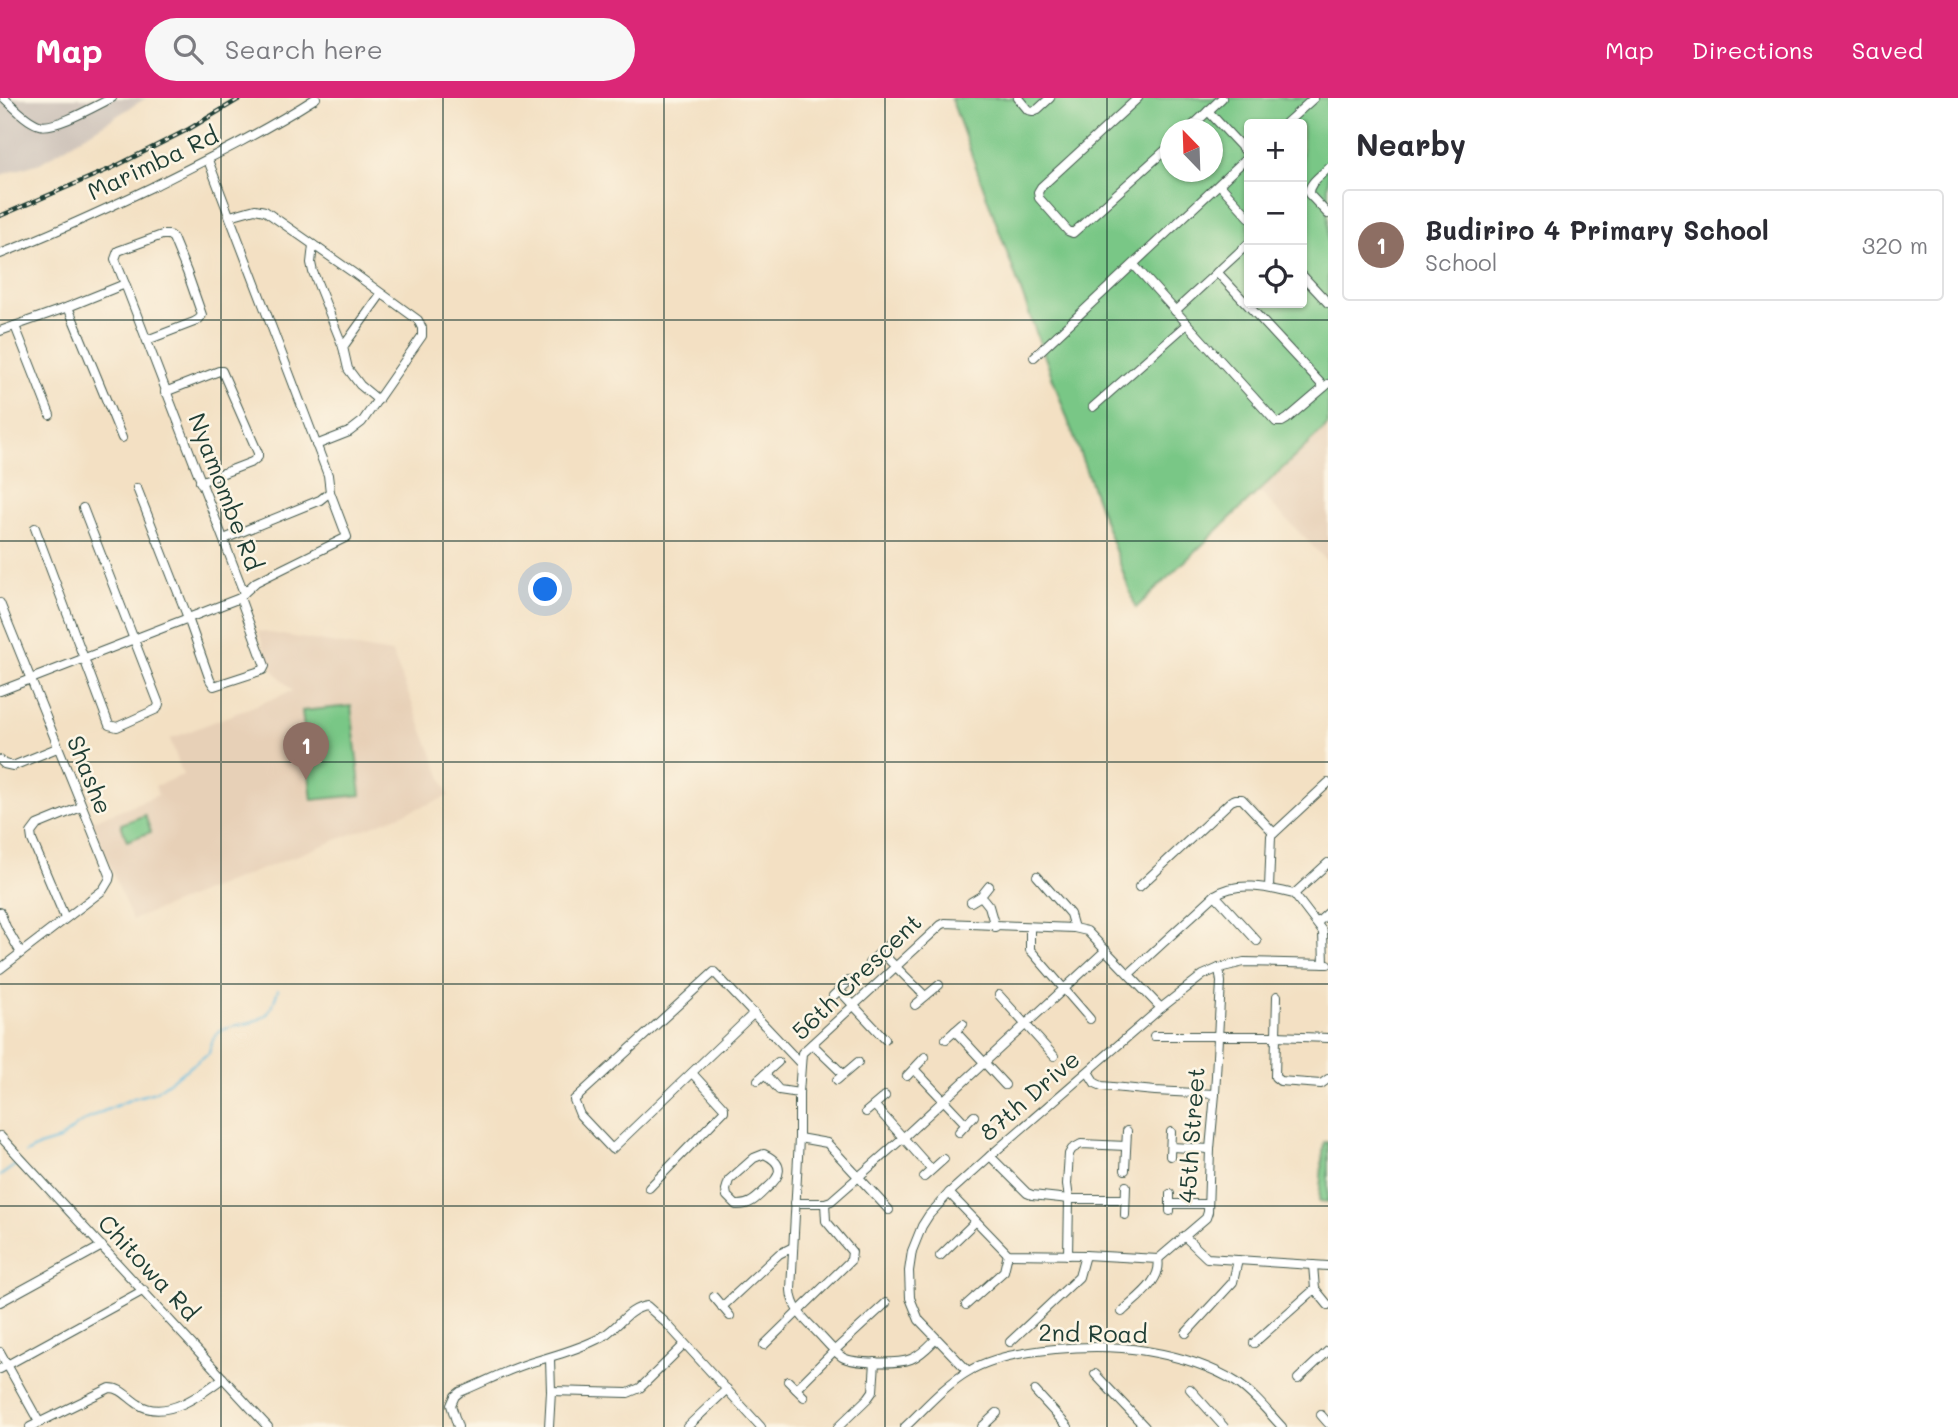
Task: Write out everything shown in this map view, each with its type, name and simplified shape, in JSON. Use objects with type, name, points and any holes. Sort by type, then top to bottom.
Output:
[{"type":"street","points":[[2,98],[28,119],[44,126],[57,123],[112,98]]},
{"type":"street","name":"Marimba Rd","points":[[0,254],[208,160],[242,143],[316,98]]},
{"type":"street","points":[[1018,98],[1032,111],[1050,98]]},
{"type":"street","points":[[1200,119],[1222,98]]},
{"type":"street","points":[[1291,119],[1314,98]]},
{"type":"street","points":[[1134,99],[1041,187],[1038,192],[1040,198],[1073,233],[1160,156]]},
{"type":"street","points":[[1208,111],[1244,150]]},
{"type":"street","points":[[137,488],[212,684],[217,687],[263,670],[265,664],[242,595],[256,582],[347,537],[330,492],[328,475],[208,160]]},
{"type":"street","points":[[1034,357],[1244,160]]},
{"type":"street","points":[[1328,168],[1310,186],[1309,194],[1328,214]]},
{"type":"street","points":[[1220,185],[1244,211]]},
{"type":"street","points":[[230,216],[260,209],[265,211],[418,320],[422,333],[362,422],[357,427],[316,445]]},
{"type":"street","name":"Nyamombe Rd","points":[[0,691],[242,595],[224,539],[115,259],[118,251],[169,235],[173,238],[202,315],[194,322],[147,340]]},
{"type":"street","points":[[313,245],[313,272],[348,369],[353,378],[378,400]]},
{"type":"street","points":[[1175,312],[1247,245]]},
{"type":"street","points":[[1134,265],[1276,422],[1287,419],[1326,385],[1217,272]]},
{"type":"street","points":[[1307,280],[1328,303]]},
{"type":"street","points":[[0,331],[125,284]]},
{"type":"street","points":[[342,347],[381,294]]},
{"type":"street","points":[[68,307],[122,438]]},
{"type":"street","points":[[1093,407],[1187,324]]},
{"type":"street","points":[[15,326],[50,415]]},
{"type":"street","points":[[165,392],[222,371],[258,453],[253,462],[200,482]]},
{"type":"street","points":[[224,539],[320,500],[330,492]]},
{"type":"street","points":[[35,528],[109,725],[117,727],[157,709],[159,704],[83,508]]},
{"type":"street","name":"Shashe","points":[[0,603],[110,875],[103,890],[65,918]]},
{"type":"street","points":[[0,761],[13,766],[57,748]]},
{"type":"street","points":[[1269,888],[1270,839],[1274,832],[1328,783]]},
{"type":"street","points":[[1139,887],[1231,801],[1242,799],[1274,832]]},
{"type":"street","points":[[0,969],[65,918],[31,833],[37,825],[81,807]]},
{"type":"street","points":[[1294,894],[1328,863]]},
{"type":"street","points":[[1037,876],[1070,914],[1074,928],[1089,932],[1161,1008]]},
{"type":"street","points":[[971,902],[989,887]]},
{"type":"street","points":[[1129,974],[1215,895],[1230,888],[1269,888],[1294,894],[1323,932],[1326,964]]},
{"type":"street","points":[[1215,895],[1257,941]]},
{"type":"street","points":[[981,896],[989,906],[995,927]]},
{"type":"street","points":[[0,912],[21,953]]},
{"type":"street","points":[[1317,923],[1328,913]]},
{"type":"street","name":"56th Crescent","points":[[798,1312],[791,1290],[802,1052],[941,925],[1074,928]]},
{"type":"street","points":[[1030,927],[1030,950],[1090,1019]]},
{"type":"street","points":[[869,963],[889,944]]},
{"type":"street","points":[[794,1203],[831,1202],[1106,950]]},
{"type":"street","points":[[881,952],[925,996]]},
{"type":"street","name":"87th Drive","points":[[968,1371],[919,1320],[909,1289],[912,1251],[929,1215],[990,1156],[1189,985],[1219,968],[1244,962],[1326,964]]},
{"type":"street","name":"45th Street","points":[[1158,1259],[1206,1218],[1208,1212],[1221,982],[1219,968]]},
{"type":"street","points":[[754,1013],[612,1149],[580,1115],[574,1100],[714,972],[754,1013],[800,1063]]},
{"type":"street","points":[[849,981],[836,993],[886,1039]]},
{"type":"street","points":[[915,1004],[939,985]]},
{"type":"street","points":[[999,995],[1054,1056]]},
{"type":"street","points":[[1278,996],[1277,1079],[1321,1084],[1328,1079]]},
{"type":"street","points":[[946,1039],[962,1024]]},
{"type":"street","points":[[955,1031],[1005,1085]]},
{"type":"street","points":[[1154,1036],[1276,1035],[1328,1038]]},
{"type":"street","points":[[812,1044],[840,1077],[858,1062]]},
{"type":"street","points":[[906,1076],[925,1057]]},
{"type":"street","points":[[778,1062],[762,1077],[779,1090],[799,1093]]},
{"type":"street","points":[[914,1069],[966,1124]]},
{"type":"street","points":[[1088,1072],[1095,1083],[1102,1086],[1215,1094]]},
{"type":"street","points":[[649,1188],[724,1111],[692,1073]]},
{"type":"street","points":[[866,1112],[885,1096]]},
{"type":"street","points":[[875,1106],[931,1169]]},
{"type":"street","points":[[959,1132],[974,1116]]},
{"type":"street","points":[[1125,1170],[1127,1131]]},
{"type":"street","points":[[1171,1132],[1170,1152],[1210,1149]]},
{"type":"street","name":"Chitowa Rd","points":[[0,1136],[268,1427]]},
{"type":"street","points":[[799,1138],[827,1143],[889,1210]]},
{"type":"street","points":[[1068,1255],[1069,1154],[1072,1149],[1086,1143],[1126,1146]]},
{"type":"street","points":[[758,1156],[768,1156],[778,1166],[779,1174],[777,1180],[750,1204],[736,1205],[727,1196],[729,1181],[758,1156]]},
{"type":"street","points":[[990,1156],[1027,1193],[1039,1197],[1125,1199]]},
{"type":"street","points":[[924,1177],[944,1159]]},
{"type":"street","points":[[779,1174],[796,1176]]},
{"type":"street","points":[[1125,1215],[1126,1186]]},
{"type":"street","points":[[949,1194],[1008,1254],[1158,1259],[1158,1271],[1154,1280],[1122,1312]]},
{"type":"street","points":[[1170,1194],[1170,1208],[1208,1204]]},
{"type":"street","points":[[764,1345],[851,1260],[852,1251],[825,1221],[825,1203]]},
{"type":"street","points":[[940,1256],[975,1222]]},
{"type":"street","points":[[1184,1237],[1207,1258],[1328,1266]]},
{"type":"street","points":[[0,1302],[102,1246]]},
{"type":"street","points":[[722,1307],[779,1254],[793,1247]]},
{"type":"street","points":[[967,1305],[1004,1271],[1008,1254]]},
{"type":"street","points":[[1010,1342],[1079,1277],[1085,1255]]},
{"type":"street","points":[[1186,1333],[1233,1282],[1238,1260]]},
{"type":"street","points":[[1313,1265],[1315,1289],[1328,1305]]},
{"type":"street","points":[[1254,1343],[1315,1289]]},
{"type":"street","points":[[4,1367],[144,1290]]},
{"type":"street","points":[[714,1297],[730,1316]]},
{"type":"street","points":[[796,1389],[886,1303]]},
{"type":"street","points":[[458,1427],[451,1405],[455,1396],[538,1360],[550,1359],[603,1337],[630,1313],[643,1306],[655,1312],[761,1427]]},
{"type":"street","points":[[798,1312],[847,1359],[903,1362],[911,1359],[936,1339]]},
{"type":"street","points":[[551,1391],[628,1393],[640,1388],[684,1345]]},
{"type":"street","name":"2nd Road","points":[[905,1427],[968,1371],[990,1361],[1038,1351],[1108,1348],[1145,1350],[1216,1372],[1237,1383],[1282,1427]]},
{"type":"street","points":[[1298,1379],[1328,1351]]},
{"type":"street","points":[[0,1352],[4,1367],[39,1422]]},
{"type":"street","points":[[549,1427],[550,1359]]},
{"type":"street","points":[[838,1427],[873,1391],[875,1362]]},
{"type":"street","points":[[1095,1374],[1145,1427]]},
{"type":"street","points":[[30,1427],[110,1388],[122,1392],[146,1408],[169,1409],[201,1395],[223,1378]]},
{"type":"street","points":[[789,1381],[804,1398]]},
{"type":"street","points":[[687,1427],[727,1389]]},
{"type":"street","points":[[1190,1389],[1224,1427]]},
{"type":"street","points":[[1035,1391],[1068,1427]]},
{"type":"street","points":[[987,1425],[997,1413]]},
{"type":"street","points":[[1321,1415],[1328,1423]]},
{"type":"shaded area","points":[[0,98],[146,98],[40,163],[0,175]]},
{"type":"shaded area","points":[[1328,425],[1328,562],[1259,491]]},
{"type":"shaded area","points":[[258,631],[392,653],[449,796],[132,920],[92,821],[158,795],[155,786],[183,775],[170,739],[292,691],[270,666]]},
{"type":"green space","points":[[951,98],[1328,98],[1328,425],[1136,608]]},
{"type":"green space","points":[[351,706],[361,795],[312,800],[302,711]]},
{"type":"green space","points":[[145,815],[151,832],[127,841],[121,824]]},
{"type":"green space","points":[[1324,1142],[1328,1142],[1328,1202],[1319,1201]]},
{"type":"waterway","points":[[26,1153],[59,1140],[97,1114],[155,1092],[209,1053],[212,1041],[223,1029],[266,1015],[278,990]]},
{"type":"waterway","points":[[0,1176],[17,1164]]},
{"type":"railway","points":[[0,216],[112,168],[189,129],[241,98]]},
{"type":"place","name":"Budiriro 4 Primary School","points":[[306,780]]}]
